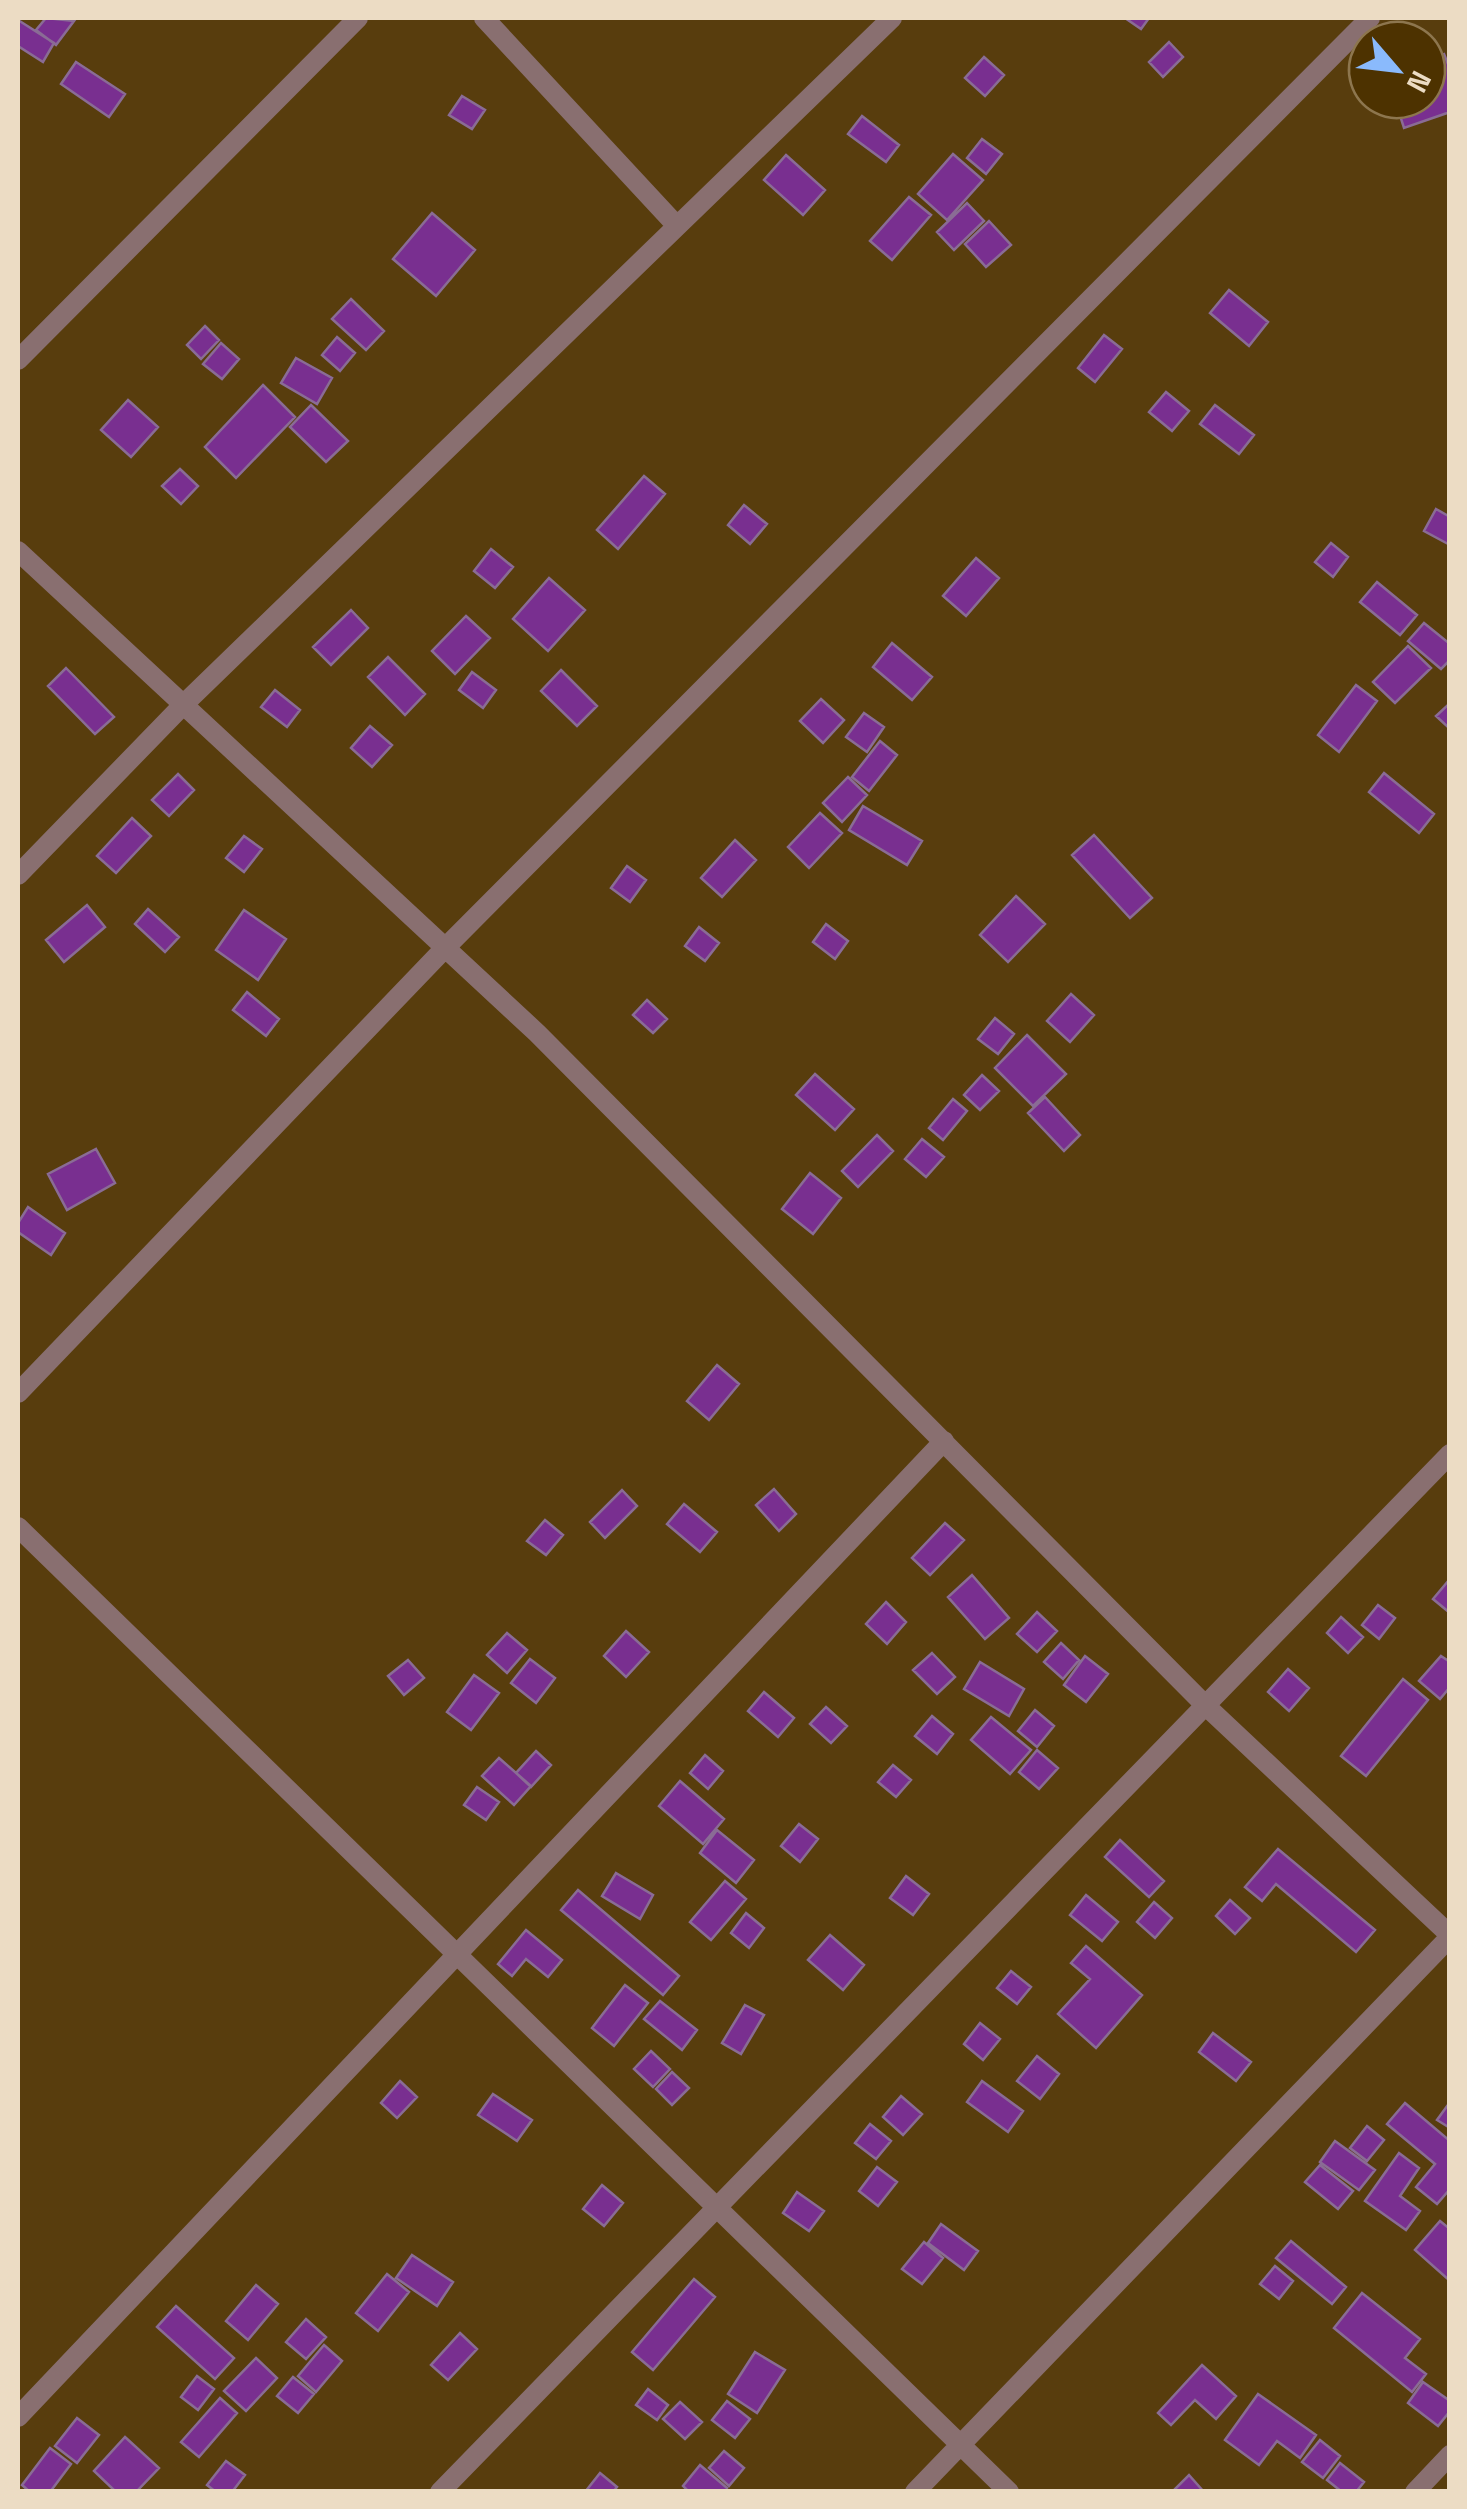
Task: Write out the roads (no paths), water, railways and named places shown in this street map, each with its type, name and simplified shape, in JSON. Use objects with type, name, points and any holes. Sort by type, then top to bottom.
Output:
[{"type":"street","points":[[18,360],[358,18]]},
{"type":"street","points":[[484,18],[678,226]]},
{"type":"street","points":[[18,875],[183,705],[892,18]]},
{"type":"street","points":[[18,1393],[445,948],[1370,18]]},
{"type":"street","points":[[18,551],[537,1033],[1205,1705],[1450,1936],[916,2492]]},
{"type":"street","points":[[18,2417],[944,1441]]},
{"type":"street","points":[[440,2492],[1450,1454]]},
{"type":"street","points":[[18,1526],[1009,2492]]},
{"type":"street","points":[[1414,2492],[1450,2455]]}]
